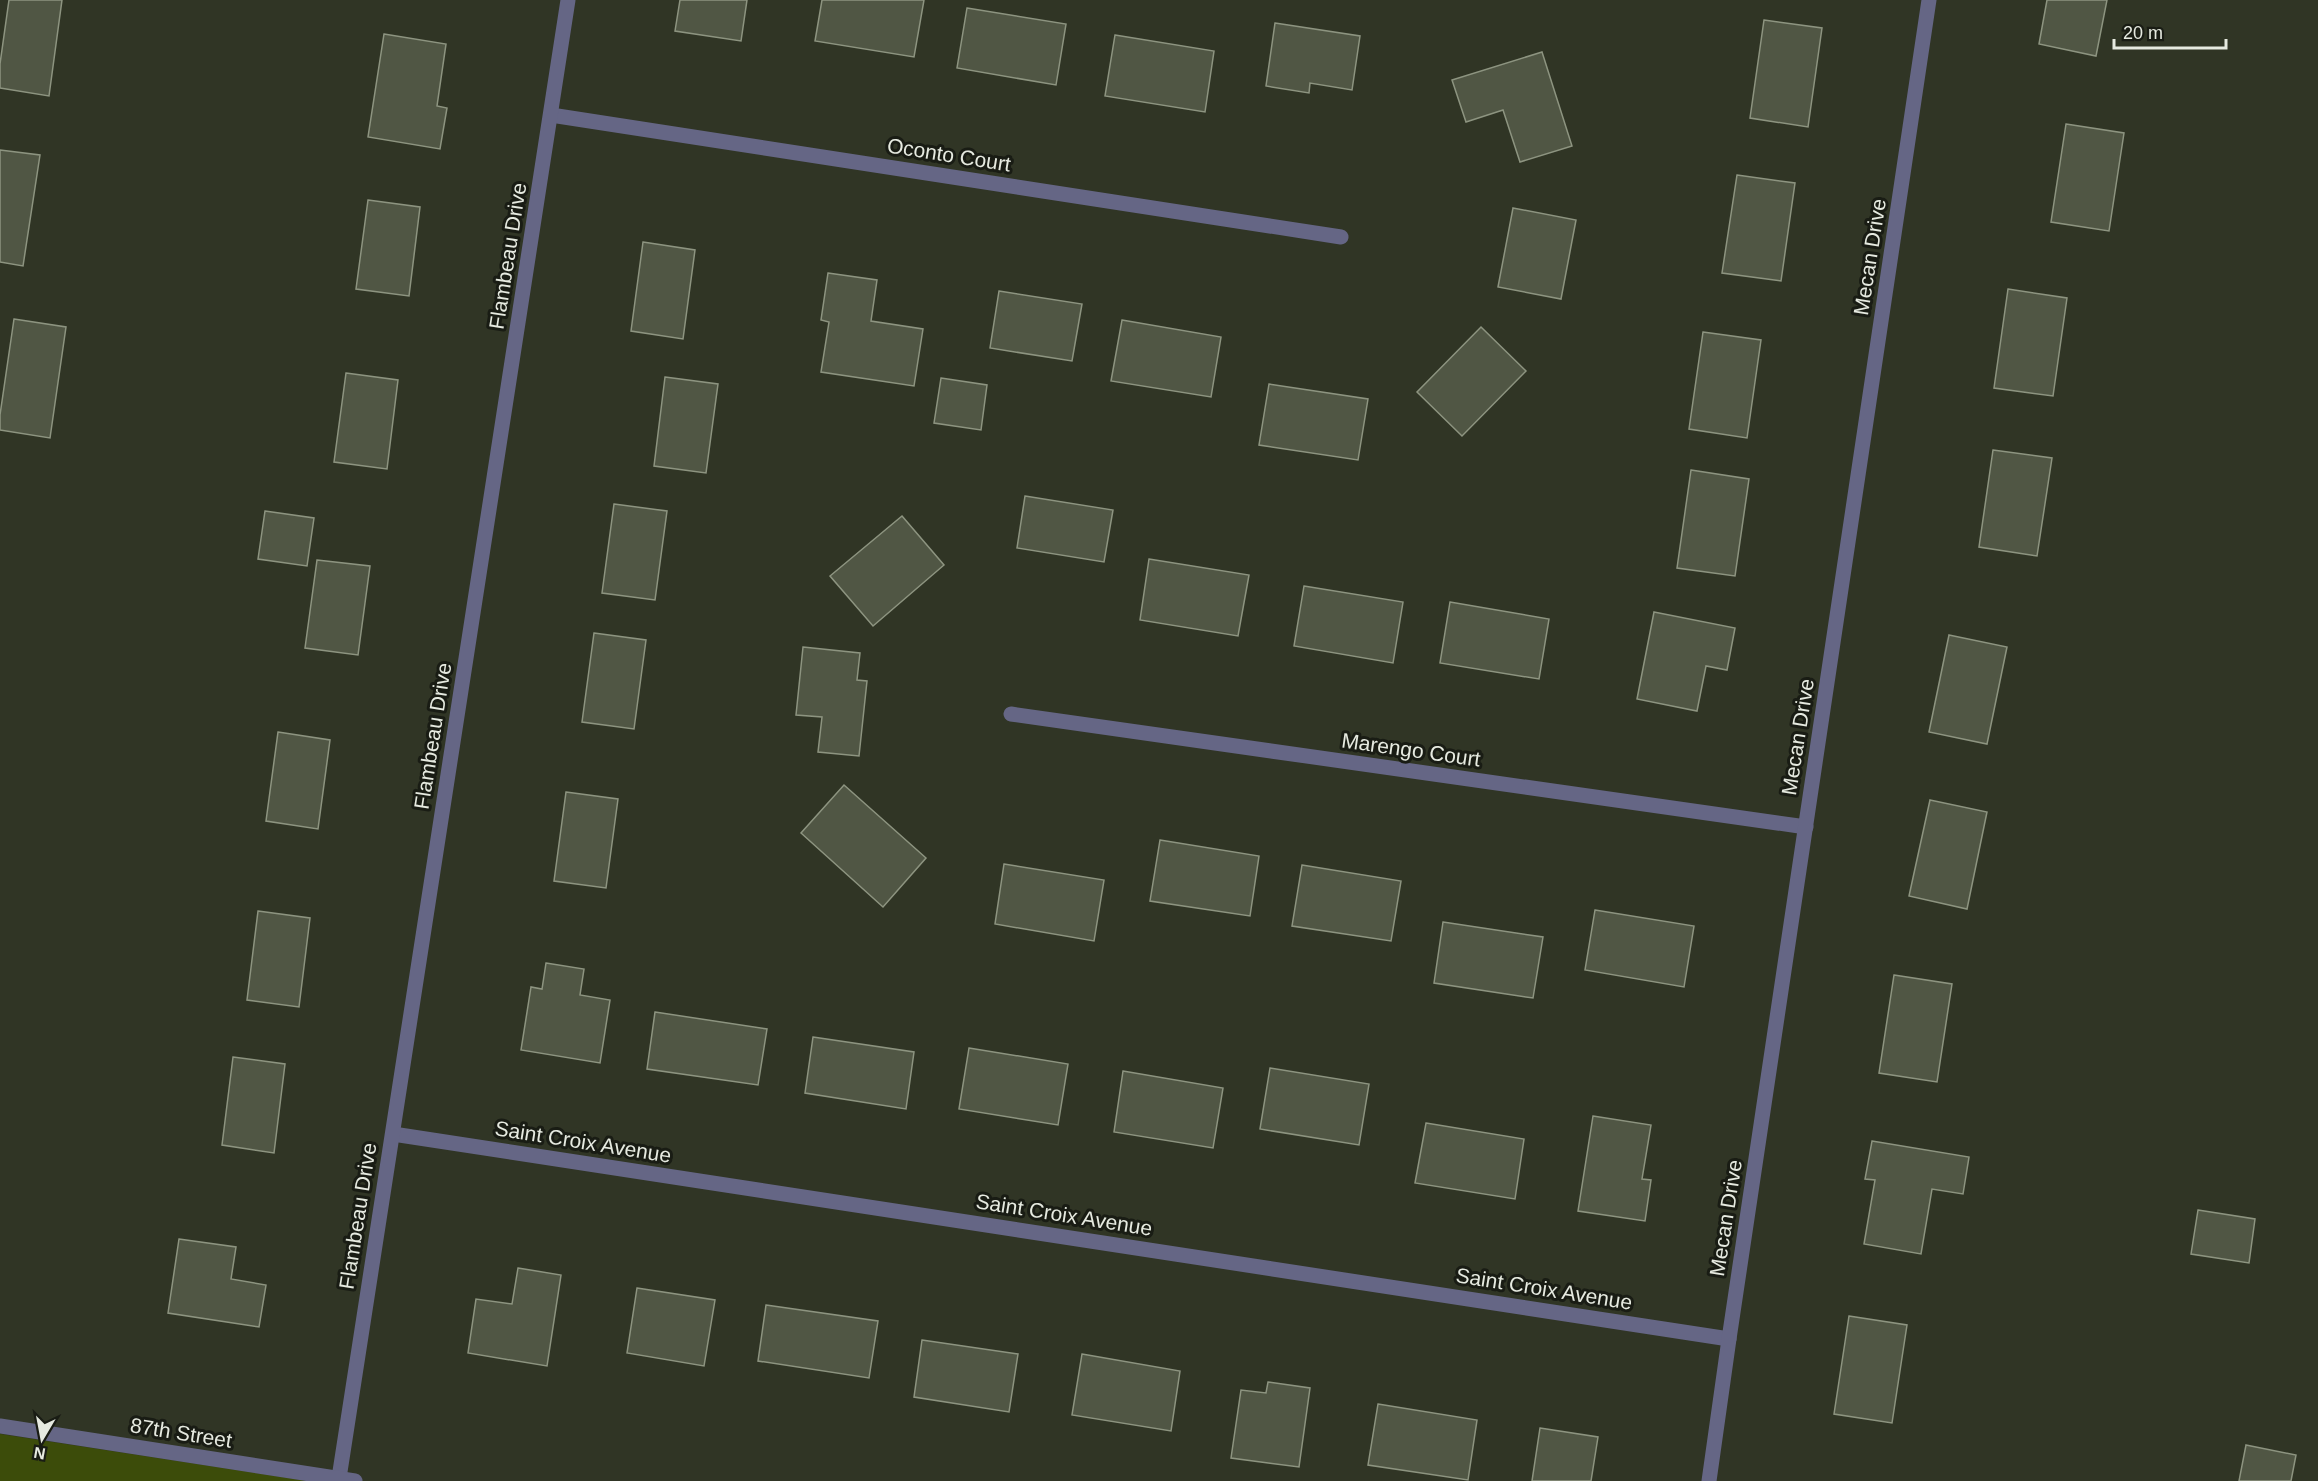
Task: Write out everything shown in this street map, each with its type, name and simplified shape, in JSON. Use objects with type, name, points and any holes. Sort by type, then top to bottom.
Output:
[{"type":"street","name":"Flambeau Drive","points":[[339,1478],[568,0]]},
{"type":"street","name":"Mecan Drive","points":[[1709,1481],[1929,0]]},
{"type":"street","name":"Oconto Court","points":[[551,115],[1341,237]]},
{"type":"street","name":"Marengo Court","points":[[1011,714],[1806,827]]},
{"type":"street","name":"Saint Croix Avenue","points":[[393,1134],[1729,1339]]},
{"type":"street","name":"87th Street","points":[[0,1426],[355,1481]]},
{"type":"green space","points":[[0,1434],[308,1481],[0,1481]]},
{"type":"building","points":[[9,0],[62,0],[49,96],[0,88],[0,64]]},
{"type":"building","points":[[680,0],[747,0],[741,41],[675,31]]},
{"type":"building","points":[[822,0],[924,0],[914,57],[815,41]]},
{"type":"building","points":[[2047,0],[2107,0],[2096,56],[2039,44]]},
{"type":"building","points":[[967,8],[1066,24],[1056,85],[957,68]]},
{"type":"building","points":[[1764,20],[1822,28],[1808,127],[1750,118]]},
{"type":"building","points":[[1275,23],[1360,36],[1352,90],[1310,83],[1309,93],[1266,86]]},
{"type":"building","points":[[384,34],[446,44],[437,106],[447,108],[440,149],[368,137]]},
{"type":"building","points":[[1115,35],[1214,51],[1205,112],[1105,96]]},
{"type":"building","points":[[1542,52],[1572,146],[1520,162],[1503,110],[1466,122],[1452,80]]},
{"type":"building","points":[[2066,124],[2124,133],[2109,231],[2051,222]]},
{"type":"building","points":[[0,150],[40,155],[23,266],[0,262]]},
{"type":"building","points":[[1737,175],[1795,183],[1781,281],[1722,273]]},
{"type":"building","points":[[368,200],[420,207],[409,296],[356,289]]},
{"type":"building","points":[[1513,208],[1576,220],[1561,299],[1498,287]]},
{"type":"building","points":[[643,242],[695,250],[683,339],[631,331]]},
{"type":"building","points":[[828,273],[877,280],[871,321],[923,329],[914,386],[821,372],[829,322],[821,320]]},
{"type":"building","points":[[2008,289],[2067,298],[2053,396],[1994,388]]},
{"type":"building","points":[[999,291],[1082,304],[1072,361],[990,348]]},
{"type":"building","points":[[14,319],[66,327],[50,438],[0,430],[0,415]]},
{"type":"building","points":[[1122,320],[1221,337],[1211,397],[1111,381]]},
{"type":"building","points":[[1481,327],[1526,371],[1462,436],[1417,392]]},
{"type":"building","points":[[1703,332],[1761,340],[1747,438],[1689,429]]},
{"type":"building","points":[[346,373],[398,380],[387,469],[334,462]]},
{"type":"building","points":[[665,377],[718,384],[706,473],[654,466]]},
{"type":"building","points":[[941,378],[987,385],[981,430],[934,423]]},
{"type":"building","points":[[1269,384],[1368,399],[1358,460],[1259,445]]},
{"type":"building","points":[[1993,450],[2052,458],[2037,556],[1979,547]]},
{"type":"building","points":[[1691,470],[1749,479],[1735,576],[1677,568]]},
{"type":"building","points":[[1025,496],[1113,510],[1104,562],[1017,548]]},
{"type":"building","points":[[614,504],[667,511],[655,600],[602,593]]},
{"type":"building","points":[[265,511],[314,518],[307,566],[258,559]]},
{"type":"building","points":[[902,516],[944,565],[873,626],[830,576]]},
{"type":"building","points":[[1149,559],[1249,575],[1238,636],[1140,620]]},
{"type":"building","points":[[317,560],[370,566],[358,655],[305,648]]},
{"type":"building","points":[[1304,586],[1403,602],[1393,663],[1294,646]]},
{"type":"building","points":[[1450,602],[1549,619],[1539,679],[1440,663]]},
{"type":"building","points":[[1654,612],[1735,628],[1727,670],[1706,666],[1697,711],[1637,699]]},
{"type":"building","points":[[594,633],[646,640],[634,729],[582,722]]},
{"type":"building","points":[[1949,635],[2007,647],[1987,744],[1929,732]]},
{"type":"building","points":[[803,647],[860,653],[857,680],[867,681],[859,756],[818,752],[822,717],[796,715]]},
{"type":"building","points":[[278,732],[330,740],[318,829],[266,821]]},
{"type":"building","points":[[844,785],[926,858],[883,907],[801,833]]},
{"type":"building","points":[[566,792],[618,799],[606,888],[554,881]]},
{"type":"building","points":[[1930,800],[1987,812],[1967,909],[1909,896]]},
{"type":"building","points":[[1160,840],[1259,856],[1250,916],[1150,901]]},
{"type":"building","points":[[1004,864],[1104,880],[1094,941],[995,924]]},
{"type":"building","points":[[1302,865],[1401,881],[1391,941],[1292,926]]},
{"type":"building","points":[[1595,910],[1694,926],[1684,987],[1585,970]]},
{"type":"building","points":[[258,911],[310,918],[299,1007],[247,1000]]},
{"type":"building","points":[[1443,922],[1543,937],[1533,998],[1434,983]]},
{"type":"building","points":[[546,963],[584,969],[580,995],[610,1000],[600,1063],[521,1050],[531,987],[542,989]]},
{"type":"building","points":[[1894,975],[1952,984],[1937,1082],[1879,1073]]},
{"type":"building","points":[[655,1012],[767,1029],[758,1085],[647,1069]]},
{"type":"building","points":[[813,1037],[914,1052],[906,1109],[805,1093]]},
{"type":"building","points":[[969,1048],[1068,1064],[1058,1125],[959,1109]]},
{"type":"building","points":[[233,1057],[285,1064],[274,1153],[222,1145]]},
{"type":"building","points":[[1270,1068],[1369,1084],[1359,1145],[1260,1129]]},
{"type":"building","points":[[1123,1071],[1223,1088],[1213,1148],[1114,1132]]},
{"type":"building","points":[[1593,1116],[1651,1125],[1642,1179],[1651,1180],[1645,1221],[1578,1211]]},
{"type":"building","points":[[1426,1123],[1524,1139],[1515,1199],[1415,1183]]},
{"type":"building","points":[[1872,1141],[1969,1157],[1963,1194],[1932,1189],[1921,1254],[1864,1244],[1875,1180],[1865,1179]]},
{"type":"building","points":[[2198,1210],[2255,1219],[2249,1263],[2191,1254]]},
{"type":"building","points":[[179,1239],[236,1247],[231,1279],[266,1285],[259,1327],[168,1313]]},
{"type":"building","points":[[518,1268],[561,1275],[547,1366],[468,1353],[476,1299],[512,1304]]},
{"type":"building","points":[[637,1288],[715,1300],[704,1366],[627,1353]]},
{"type":"building","points":[[766,1305],[878,1321],[869,1378],[758,1361]]},
{"type":"building","points":[[1849,1316],[1907,1325],[1892,1423],[1834,1414]]},
{"type":"building","points":[[922,1340],[1018,1354],[1009,1412],[914,1397]]},
{"type":"building","points":[[1082,1354],[1180,1371],[1171,1431],[1072,1415]]},
{"type":"building","points":[[1268,1382],[1310,1388],[1299,1467],[1231,1458],[1241,1390],[1266,1393]]},
{"type":"building","points":[[1378,1404],[1477,1420],[1468,1480],[1368,1465]]},
{"type":"building","points":[[1540,1428],[1598,1437],[1591,1481],[1532,1481]]},
{"type":"building","points":[[2246,1445],[2296,1455],[2291,1481],[2239,1481]]}]
